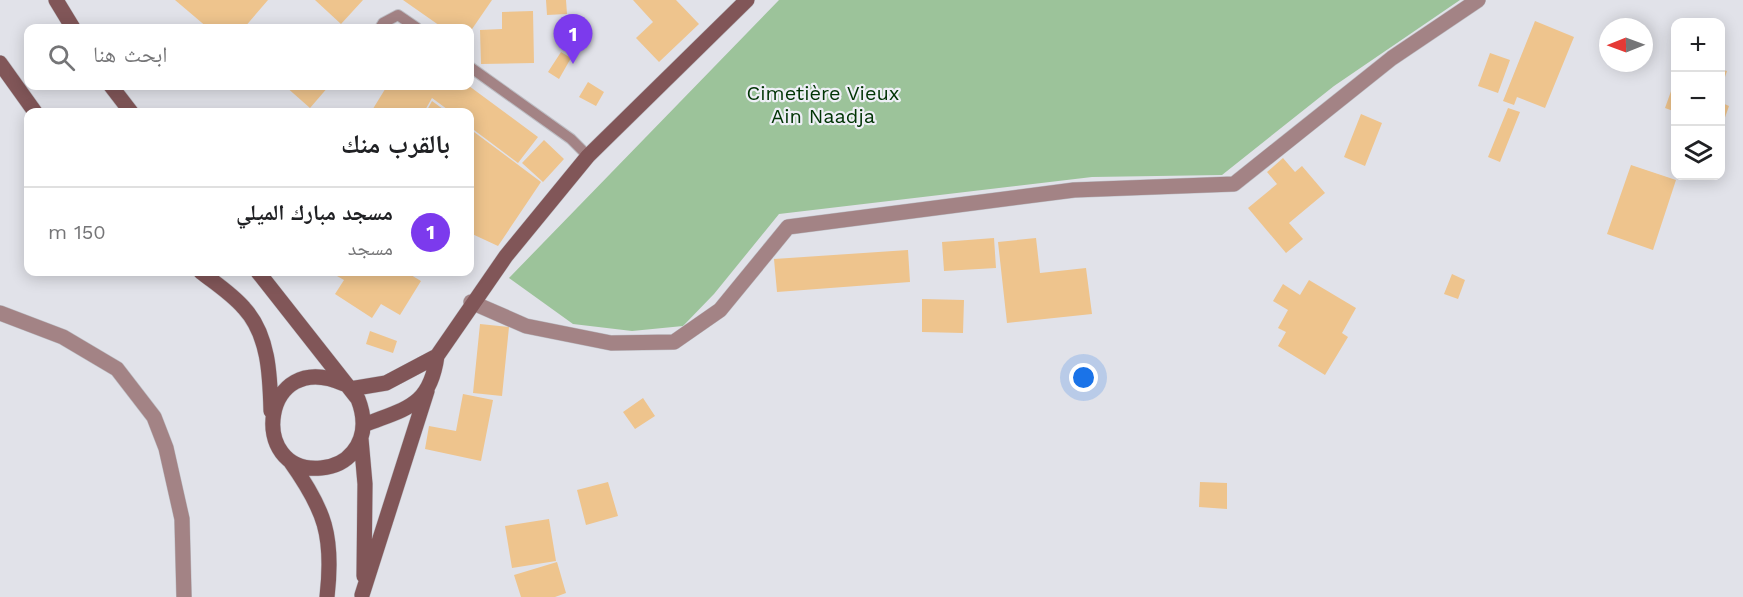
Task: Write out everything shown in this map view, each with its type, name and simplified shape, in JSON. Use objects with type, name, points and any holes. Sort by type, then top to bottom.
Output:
[{"type":"main road","points":[[56,0],[71,24]]},
{"type":"main road","points":[[362,596],[427,391],[434,379],[437,356],[471,303],[531,224],[588,156],[747,0]]},
{"type":"main road","points":[[0,63],[32,108]]},
{"type":"main road","points":[[114,90],[129,108]]},
{"type":"main road","points":[[206,276],[245,309],[260,334],[268,363],[272,433],[278,447],[288,458],[317,503],[327,526],[327,597]]},
{"type":"main road","points":[[261,276],[358,399],[365,484],[362,596]]},
{"type":"main road","points":[[272,418],[276,402],[285,389],[298,380],[314,376],[329,377],[347,387],[386,383],[437,356]]},
{"type":"main road","points":[[288,458],[300,466],[315,469],[329,467],[343,461],[354,452],[362,432],[410,406],[427,391]]},
{"type":"street","points":[[471,303],[526,326],[611,343],[674,342],[720,310],[788,227],[1074,190],[1234,184],[1392,58],[1478,0]]},
{"type":"street","points":[[0,313],[63,337],[117,369],[154,417],[166,448],[182,519],[184,597]]},
{"type":"lane","points":[[382,24],[398,15],[411,24]]},
{"type":"lane","points":[[474,70],[571,139],[588,156]]},
{"type":"green space","name":"Cimetière Vieux Ain Naadja","points":[[779,0],[1460,0],[1334,86],[1222,175],[1092,177],[779,214],[714,294],[683,326],[632,331],[573,324],[509,278]]},
{"type":"building","points":[[175,0],[268,0],[247,24],[203,24]]},
{"type":"building","points":[[315,0],[363,0],[341,24]]},
{"type":"building","points":[[403,0],[492,0],[474,26],[474,24],[437,24]]},
{"type":"building","points":[[546,0],[566,0],[567,14],[547,15]]},
{"type":"building","points":[[633,0],[676,0],[699,24],[659,62],[636,38],[653,22]]},
{"type":"building","points":[[533,11],[534,63],[481,64],[480,30],[502,29],[502,12]]},
{"type":"building","points":[[1535,21],[1574,37],[1545,108],[1517,97],[1514,105],[1503,101]]},
{"type":"building","points":[[561,52],[571,58],[559,79],[548,72]]},
{"type":"building","points":[[1490,53],[1510,60],[1498,93],[1478,86]]},
{"type":"building","points":[[588,82],[604,92],[596,106],[579,97]]},
{"type":"building","points":[[290,90],[326,90],[310,108]]},
{"type":"building","points":[[385,90],[474,90],[538,137],[518,163],[474,130],[474,108],[446,108],[432,98],[426,108],[373,108]]},
{"type":"building","points":[[1671,91],[1671,110],[1665,108]]},
{"type":"building","points":[[432,101],[442,108],[428,108]]},
{"type":"building","points":[[1725,104],[1729,106],[1725,118]]},
{"type":"building","points":[[1508,108],[1520,112],[1500,162],[1488,157]]},
{"type":"building","points":[[1361,114],[1382,123],[1365,166],[1344,157]]},
{"type":"building","points":[[474,132],[541,182],[498,246],[474,235]]},
{"type":"building","points":[[544,140],[564,159],[543,182],[522,163]]},
{"type":"building","points":[[1283,158],[1295,172],[1302,166],[1325,193],[1289,223],[1303,239],[1286,253],[1248,208],[1277,184],[1267,172]]},
{"type":"building","points":[[1631,165],[1676,180],[1653,250],[1607,234]]},
{"type":"building","points":[[994,238],[996,268],[944,271],[942,242]]},
{"type":"building","points":[[1036,238],[1040,273],[1086,268],[1092,314],[1007,323],[998,242]]},
{"type":"building","points":[[908,250],[910,282],[777,292],[774,259]]},
{"type":"building","points":[[1452,274],[1465,280],[1458,299],[1444,294]]},
{"type":"building","points":[[337,276],[413,276],[421,281],[400,315],[381,304],[372,318],[335,294],[344,280]]},
{"type":"building","points":[[1309,280],[1356,308],[1342,333],[1348,337],[1325,375],[1278,346],[1286,332],[1278,328],[1288,310],[1273,301],[1283,284],[1300,295]]},
{"type":"building","points":[[922,299],[964,300],[963,333],[922,332]]},
{"type":"building","points":[[480,324],[509,327],[502,396],[473,393]]},
{"type":"building","points":[[370,331],[397,341],[393,353],[366,344]]},
{"type":"building","points":[[463,394],[493,400],[481,461],[425,449],[429,426],[456,431]]},
{"type":"building","points":[[643,398],[655,416],[635,429],[623,412]]},
{"type":"building","points":[[608,482],[618,516],[586,525],[577,490]]},
{"type":"building","points":[[1200,482],[1227,483],[1227,509],[1199,507]]},
{"type":"building","points":[[549,519],[556,561],[512,568],[505,526]]},
{"type":"building","points":[[557,562],[566,593],[555,597],[521,597],[514,575]]},
{"type":"place","name":"مسجد مبارك الميلي","points":[[573,64]]}]
